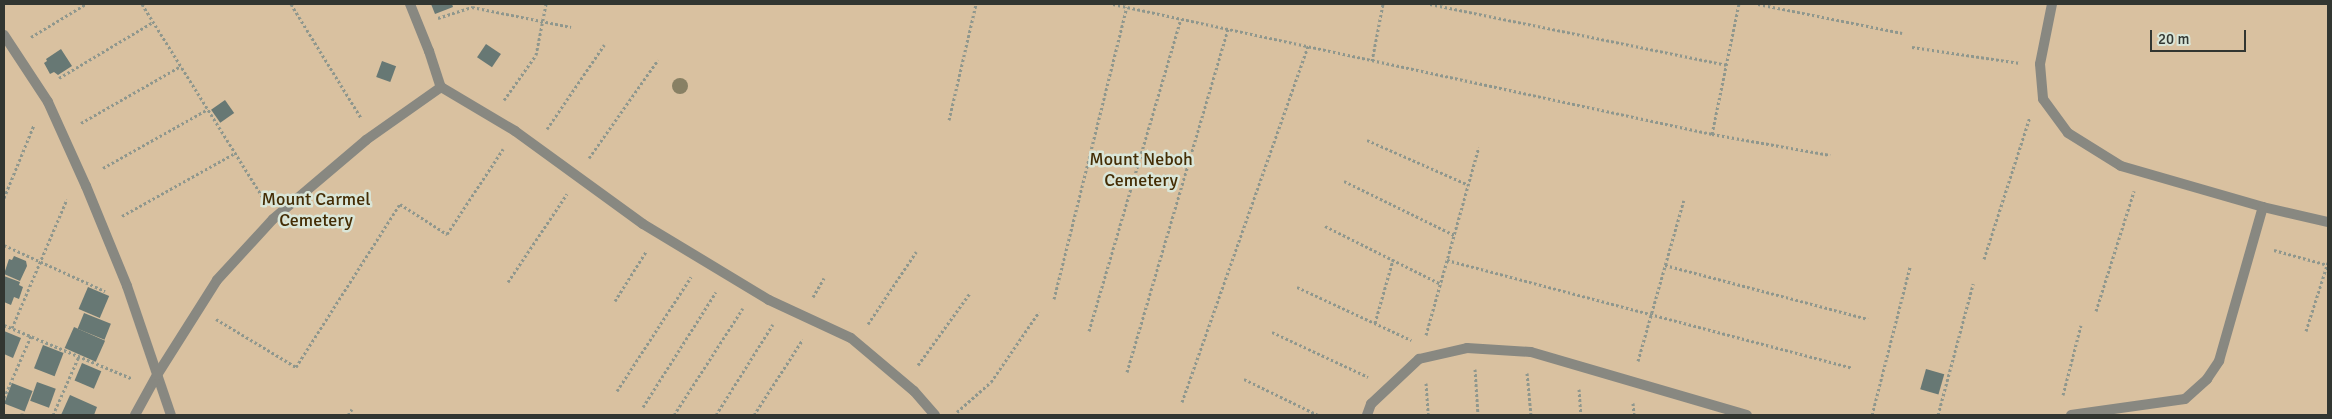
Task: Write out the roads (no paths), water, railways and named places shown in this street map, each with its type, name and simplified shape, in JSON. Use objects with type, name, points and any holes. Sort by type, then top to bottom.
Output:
[{"type":"lane","points":[[410,4],[419,24],[441,88],[515,130],[658,233],[754,291],[856,343],[905,383],[935,415]]},
{"type":"lane","points":[[2052,4],[2040,66],[2043,100],[2068,134],[2121,166],[2263,207],[2328,222]]},
{"type":"lane","points":[[4,34],[45,98],[80,171],[133,303],[171,415]]},
{"type":"lane","points":[[135,415],[156,375],[217,280],[280,211],[366,140],[441,88]]},
{"type":"lane","points":[[2071,415],[2185,399],[2207,379],[2219,360],[2263,207]]},
{"type":"lane","points":[[1367,415],[1371,404],[1422,359],[1473,348],[1526,352],[1747,415]]},
{"type":"park label","name":"Mount Neboh Cemetery","points":[[1141,170]]},
{"type":"park label","name":"Mount Carmel Cemetery","points":[[316,210]]}]
